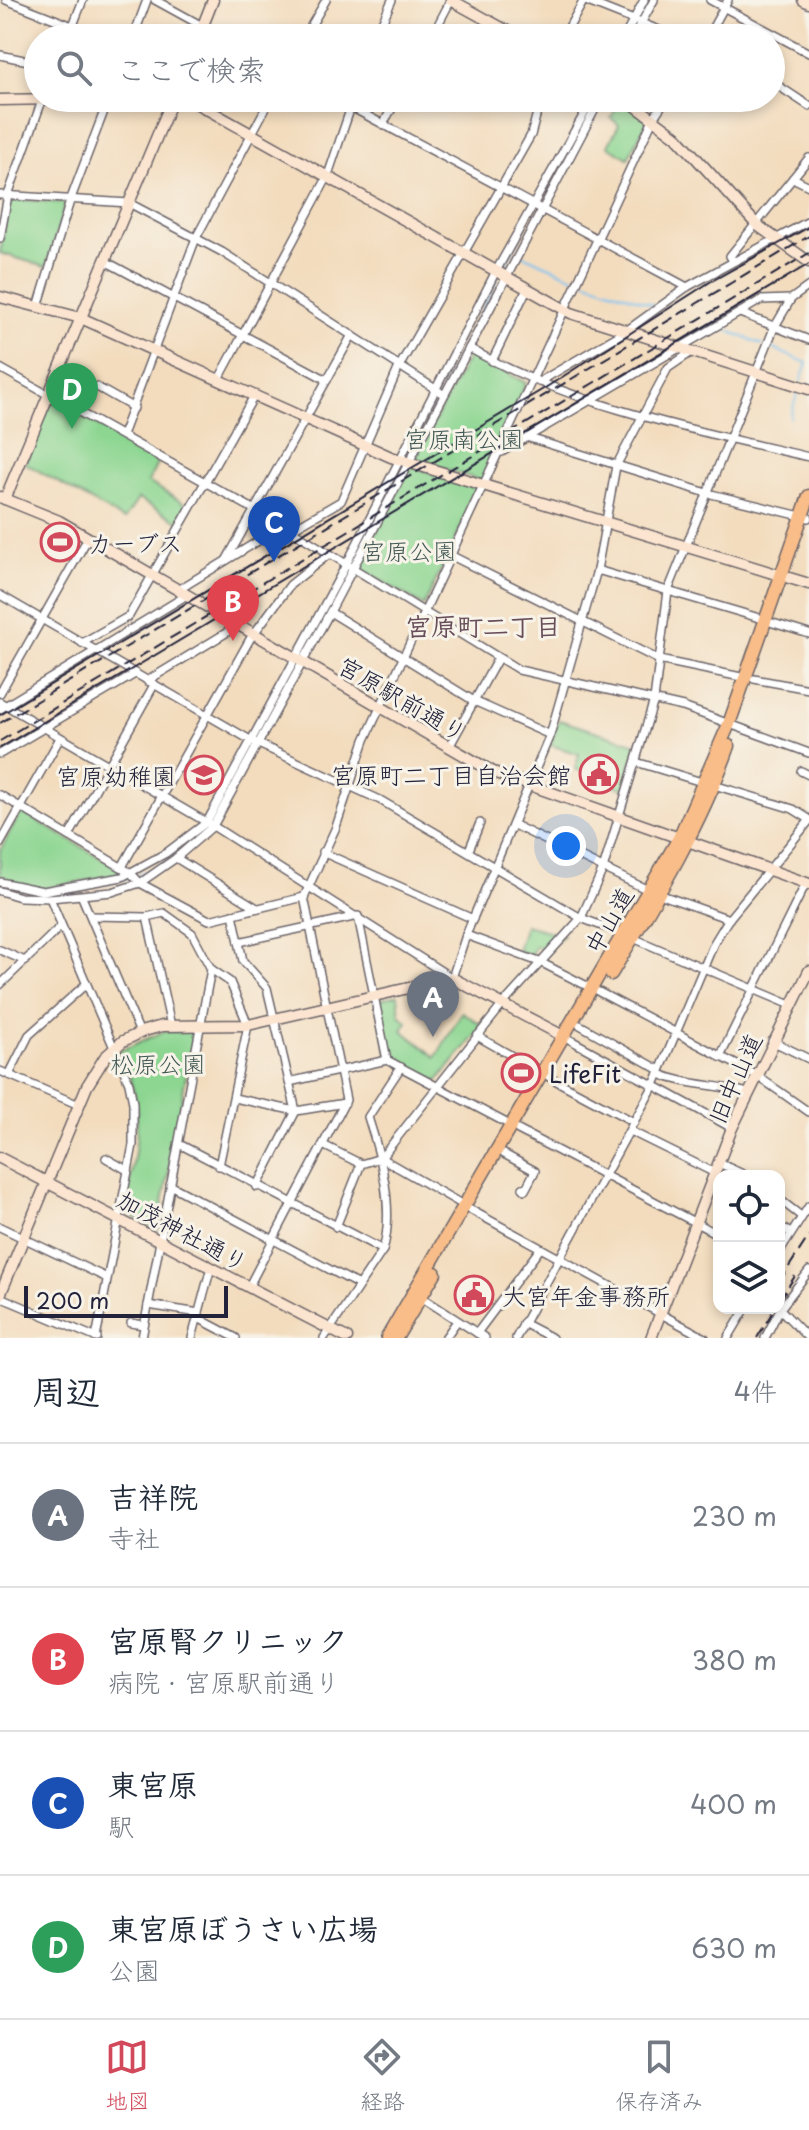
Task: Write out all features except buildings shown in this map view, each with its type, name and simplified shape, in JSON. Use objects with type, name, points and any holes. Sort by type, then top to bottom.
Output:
[{"type":"highway","name":"中山道","points":[[387,1338],[468,1208],[683,840],[733,726],[807,518],[809,496]]},
{"type":"highway","name":"中山道","points":[[568,1039],[580,1025],[596,990]]},
{"type":"highway","name":"中山道","points":[[396,1338],[468,1208],[504,1154],[515,1128]]},
{"type":"street","points":[[6,0],[66,24]]},
{"type":"street","points":[[74,24],[83,0]]},
{"type":"street","points":[[138,24],[147,0]]},
{"type":"street","points":[[155,0],[198,24]]},
{"type":"street","points":[[204,24],[213,0]]},
{"type":"street","points":[[312,24],[326,0]]},
{"type":"street","points":[[381,24],[392,0]]},
{"type":"street","points":[[438,24],[451,0],[495,24]]},
{"type":"street","points":[[570,24],[583,0],[642,24]]},
{"type":"street","points":[[637,22],[644,0]]},
{"type":"street","points":[[637,22],[654,0]]},
{"type":"street","points":[[710,0],[726,4],[760,24]]},
{"type":"street","points":[[803,0],[809,3]]},
{"type":"street","points":[[715,24],[726,4]]},
{"type":"street","points":[[785,39],[809,53]]},
{"type":"street","points":[[0,55],[24,60]]},
{"type":"street","points":[[785,90],[809,106]]},
{"type":"street","points":[[0,100],[24,99]]},
{"type":"street","points":[[0,238],[4,195],[37,112]]},
{"type":"street","points":[[38,307],[70,201],[105,112]]},
{"type":"street","points":[[0,511],[2,498],[167,112]]},
{"type":"street","points":[[212,112],[565,310],[809,389]]},
{"type":"street","points":[[122,435],[196,238],[264,112]]},
{"type":"street","points":[[219,379],[327,178],[349,112]]},
{"type":"street","points":[[360,112],[687,287]]},
{"type":"street","points":[[383,124],[390,112]]},
{"type":"street","points":[[291,530],[341,501],[399,367],[531,135],[537,112]]},
{"type":"street","points":[[537,208],[586,112]]},
{"type":"street","points":[[0,891],[20,897],[82,897],[176,858],[210,824],[350,567],[501,274],[593,112]]},
{"type":"street","points":[[646,112],[676,136],[757,225],[809,262]]},
{"type":"street","points":[[249,1286],[345,1103],[329,1006],[304,897],[350,787],[365,740],[406,658],[657,112]]},
{"type":"street","points":[[733,261],[730,256],[809,158]]},
{"type":"street","points":[[793,178],[809,186]]},
{"type":"street","points":[[4,195],[129,203],[270,282],[441,392]]},
{"type":"street","points":[[535,380],[626,331],[687,287],[809,221]]},
{"type":"street","points":[[105,261],[327,380]]},
{"type":"street","points":[[441,392],[469,348],[501,274]]},
{"type":"street","points":[[323,1145],[361,1164],[381,1158],[503,1004],[581,918],[603,869],[654,700],[668,591],[774,328],[791,299],[809,286]]},
{"type":"street","points":[[492,361],[527,289]]},
{"type":"street","points":[[0,297],[81,318],[303,419],[405,460],[809,584]]},
{"type":"street","points":[[500,453],[761,300],[791,299]]},
{"type":"street","points":[[740,313],[809,340]]},
{"type":"street","points":[[227,559],[252,509],[352,335]]},
{"type":"street","points":[[469,348],[535,380],[591,398],[729,438],[809,457]]},
{"type":"street","points":[[452,978],[466,935],[550,735],[597,570],[616,466],[668,368],[693,351]]},
{"type":"street","points":[[0,368],[291,530],[519,670],[654,700],[809,753]]},
{"type":"street","points":[[97,387],[134,408]]},
{"type":"street","points":[[82,643],[129,616],[254,396]]},
{"type":"street","points":[[526,437],[707,493],[807,518]]},
{"type":"street","name":"宮原駅前通り","points":[[2,498],[43,513],[88,538],[493,772],[807,884]]},
{"type":"street","points":[[2,705],[96,651],[227,559],[281,527]]},
{"type":"street","points":[[0,693],[88,538]]},
{"type":"street","points":[[122,867],[254,634],[290,585],[329,554]]},
{"type":"street","points":[[452,556],[659,660],[809,689]]},
{"type":"street","points":[[300,661],[330,612],[350,567]]},
{"type":"street","points":[[597,570],[809,634]]},
{"type":"street","points":[[0,595],[256,743],[350,787],[469,850],[581,918],[791,1005]]},
{"type":"street","points":[[330,612],[474,701],[550,735]]},
{"type":"street","points":[[69,836],[150,683],[239,625]]},
{"type":"street","points":[[449,747],[498,658]]},
{"type":"street","points":[[0,754],[135,674]]},
{"type":"street","points":[[2,705],[210,824],[452,978],[732,1128]]},
{"type":"street","points":[[0,844],[60,738]]},
{"type":"street","points":[[516,1338],[654,1085],[703,967],[729,919],[809,820],[793,809],[636,762]]},
{"type":"street","points":[[0,795],[209,920],[304,897]]},
{"type":"street","points":[[469,850],[480,823]]},
{"type":"street","points":[[0,882],[43,891],[135,877],[210,824]]},
{"type":"street","points":[[514,825],[654,892],[729,919]]},
{"type":"street","points":[[322,852],[473,919]]},
{"type":"street","points":[[176,858],[257,908]]},
{"type":"street","points":[[720,1057],[807,884]]},
{"type":"street","points":[[82,897],[140,1033]]},
{"type":"street","points":[[50,898],[60,927],[113,1050],[133,1103],[133,1145],[97,1338],[0,1296],[79,1105],[96,1069],[113,1050],[140,1033],[171,1026],[248,1025],[452,978]]},
{"type":"street","points":[[91,916],[147,917],[164,913],[192,933],[211,969],[230,982],[248,1025],[219,1166]]},
{"type":"street","points":[[233,914],[243,961],[267,988],[296,1111],[257,1187]]},
{"type":"street","points":[[239,942],[358,916]]},
{"type":"street","points":[[358,916],[387,1060]]},
{"type":"street","points":[[147,917],[171,1026]]},
{"type":"street","points":[[0,985],[60,927]]},
{"type":"street","points":[[466,935],[542,963],[596,990],[756,1075],[809,1112]]},
{"type":"street","points":[[0,950],[25,961]]},
{"type":"street","points":[[142,1338],[211,969]]},
{"type":"street","name":"旧中山道","points":[[717,1168],[772,1041],[809,973]]},
{"type":"street","points":[[9,1075],[29,1035],[85,985]]},
{"type":"street","points":[[580,1025],[660,1072],[701,1087],[730,1088],[748,1093]]},
{"type":"street","points":[[477,1036],[634,1122]]},
{"type":"street","points":[[772,1041],[809,1059]]},
{"type":"street","points":[[289,1082],[387,1060],[604,1177],[713,1231]]},
{"type":"street","points":[[327,1334],[383,1250],[387,1235],[381,1158],[368,1117],[401,1067]]},
{"type":"street","points":[[0,1071],[79,1105]]},
{"type":"street","points":[[234,1098],[296,1111],[345,1103]]},
{"type":"street","points":[[630,1131],[724,1170]]},
{"type":"street","points":[[179,1144],[383,1250]]},
{"type":"street","points":[[504,1154],[535,1171],[523,1188]]},
{"type":"street","name":"加茂神社通り","points":[[0,1158],[249,1286],[327,1334],[347,1338]]},
{"type":"street","points":[[106,1158],[127,1170]]},
{"type":"street","points":[[381,1158],[705,1338]]},
{"type":"street","points":[[336,1227],[361,1164]]},
{"type":"street","points":[[170,1185],[359,1285]]},
{"type":"street","name":"旧中山道","points":[[651,1338],[697,1222],[713,1193]]},
{"type":"street","points":[[785,1204],[801,1216]]},
{"type":"street","points":[[785,1243],[809,1206]]},
{"type":"street","points":[[0,1227],[107,1278]]},
{"type":"street","points":[[785,1230],[791,1233]]},
{"type":"street","points":[[421,1297],[481,1336],[540,1249]]},
{"type":"street","points":[[192,1338],[211,1267]]},
{"type":"street","points":[[785,1302],[809,1271]]},
{"type":"street","points":[[148,1305],[198,1315],[236,1338]]},
{"type":"street","points":[[728,1338],[742,1314]]},
{"type":"street","points":[[765,1338],[777,1314]]},
{"type":"street","points":[[785,1314],[808,1336]]},
{"type":"street","points":[[445,1338],[457,1321]]},
{"type":"street","points":[[131,1323],[144,1325]]},
{"type":"street","points":[[523,1323],[552,1338]]},
{"type":"green space","points":[[614,112],[639,112],[649,118],[628,158],[608,146],[619,125],[611,118]]},
{"type":"green space","points":[[10,199],[66,203],[46,267],[0,253]]},
{"type":"green space","name":"宮原南公園","points":[[470,353],[526,383],[482,481],[415,459]]},
{"type":"green space","points":[[52,397],[158,462],[148,482],[187,505],[178,521],[138,499],[124,520],[25,463]]},
{"type":"green space","name":"宮原公園","points":[[411,466],[479,489],[424,606],[358,567]]},
{"type":"green space","points":[[559,720],[637,744],[624,789],[607,783],[611,770],[594,763],[589,774],[575,769],[579,754],[550,745]]},
{"type":"green space","points":[[21,812],[127,873],[43,889],[0,879],[0,851]]},
{"type":"green space","points":[[525,925],[563,935],[540,958],[543,949],[535,946],[531,955],[517,950]]},
{"type":"green space","points":[[398,995],[400,1015],[407,1022],[402,1030],[436,1057],[462,1012],[483,1026],[437,1082],[389,1059],[376,1000]]},
{"type":"green space","name":"松原公園","points":[[165,1031],[194,1032],[158,1230],[124,1212],[135,1150],[137,1111],[128,1072],[119,1051]]},
{"type":"waterway","points":[[503,269],[526,225]]},
{"type":"waterway","points":[[520,254],[574,277]]},
{"type":"waterway","points":[[441,390],[498,278]]},
{"type":"waterway","points":[[585,281],[652,304]]},
{"type":"waterway","points":[[724,329],[763,345]]},
{"type":"waterway","points":[[771,348],[807,363],[801,381]]},
{"type":"waterway","points":[[790,418],[798,391]]},
{"type":"waterway","points":[[406,457],[438,395]]},
{"type":"waterway","points":[[351,564],[403,463]]},
{"type":"waterway","points":[[302,656],[348,570]]},
{"type":"waterway","points":[[138,875],[162,864],[199,834]]},
{"type":"waterway","points":[[61,893],[133,877]]},
{"type":"tram line","points":[[0,715],[545,388],[710,282],[809,227]]},
{"type":"tram line","points":[[0,748],[809,264]]},
{"type":"railway","points":[[0,723],[809,236]]},
{"type":"railway","points":[[0,741],[809,253]]},
{"type":"railway","points":[[785,1273],[809,1236]]},
{"type":"railway","points":[[785,1292],[795,1276]]},
{"type":"railway","points":[[757,1338],[771,1314]]},
{"type":"place","name":"東宮原ぼうさい広場","points":[[72,429]]},
{"type":"place","name":"カーブス","points":[[60,542]]},
{"type":"place","name":"東宮原","points":[[274,562]]},
{"type":"place","name":"宮原腎クリニック","points":[[233,641]]},
{"type":"place","name":"宮原町二丁目自治会館","points":[[599,774]]},
{"type":"place","name":"宮原幼稚園","points":[[204,775]]},
{"type":"place","name":"吉祥院","points":[[433,1037]]},
{"type":"place","name":"LifeFit","points":[[521,1073]]},
{"type":"place","name":"大宮年金事務所","points":[[474,1295]]},
{"type":"district","name":"宮原町二丁目","points":[[483,625]]}]
